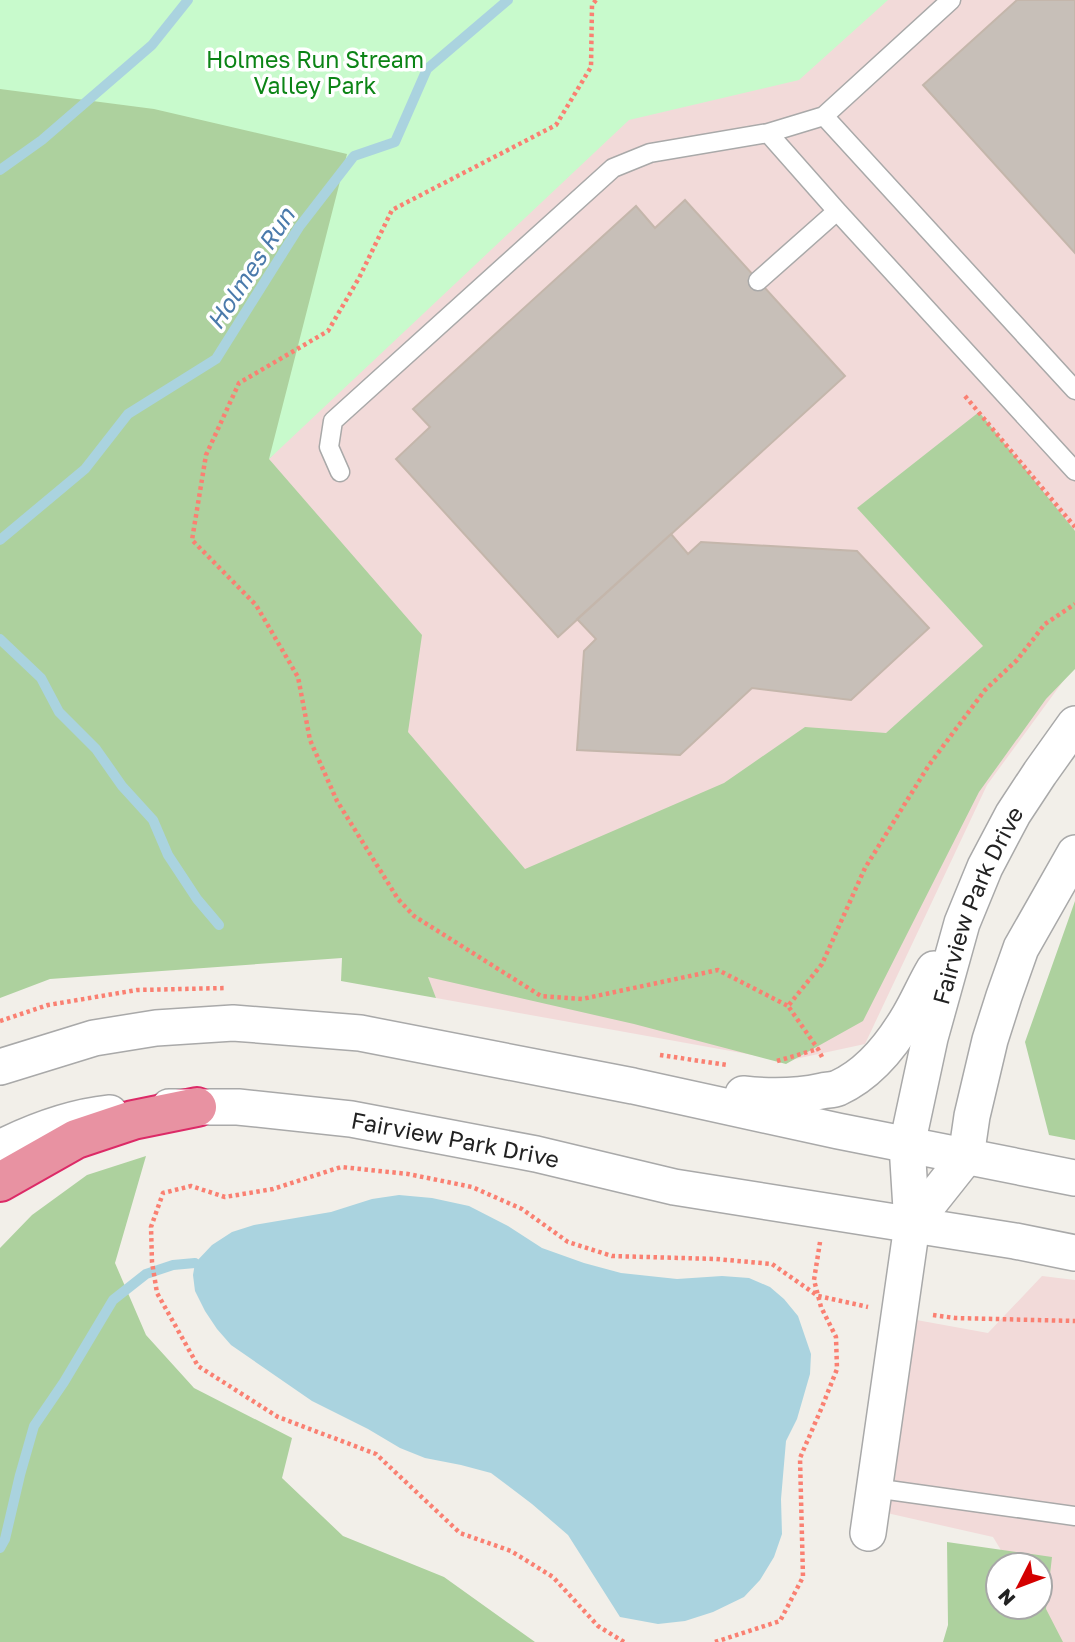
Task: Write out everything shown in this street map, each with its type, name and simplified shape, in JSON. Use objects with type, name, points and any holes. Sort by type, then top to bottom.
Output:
[{"type":"highway","points":[[0,1182],[76,1139],[133,1120],[197,1107]]},
{"type":"street","name":"Fairview Park Drive","points":[[868,1533],[912,1225],[907,1145],[940,1000],[961,923],[985,867],[1013,814],[1075,724]]},
{"type":"street","points":[[966,1157],[972,1116],[990,1040],[1021,948],[1075,853]]},
{"type":"street","points":[[633,1086],[772,1097],[810,1094],[837,1088],[880,1057],[896,1036],[971,901]]},
{"type":"street","points":[[0,1068],[94,1038],[156,1028],[233,1023],[360,1033],[633,1086],[1075,1178]]},
{"type":"street","name":"Fairview Park Drive","points":[[0,1147],[32,1132],[95,1115],[169,1107],[238,1107],[351,1119],[536,1154],[674,1187],[1075,1253]]},
{"type":"street","name":"Fairview Park Drive","points":[[912,1225],[966,1157]]},
{"type":"lane","points":[[340,472],[329,447],[333,421],[613,168],[650,153],[768,133],[824,116],[951,0]]},
{"type":"lane","points":[[824,116],[1075,390]]},
{"type":"lane","points":[[768,133],[836,211],[1074,467]]},
{"type":"lane","points":[[758,281],[836,211]]},
{"type":"lane","points":[[874,1488],[1075,1516]]},
{"type":"path","points":[[596,0],[592,5],[591,67],[556,125],[393,210],[359,278],[328,331],[239,383],[206,455],[191,540],[256,604],[298,677],[310,740],[337,801],[398,899],[414,916],[541,996],[582,999],[718,970],[788,1006]]},
{"type":"path","points":[[965,396],[1075,527]]},
{"type":"path","points":[[624,1642],[598,1626],[554,1577],[511,1551],[460,1533],[376,1454],[278,1417],[198,1366],[157,1293],[152,1262],[151,1227],[163,1193],[191,1186],[225,1197],[272,1189],[341,1167],[408,1174],[472,1187],[522,1209],[568,1242],[612,1256],[716,1259],[772,1264],[818,1296],[861,1306],[955,1318],[1075,1321]]},
{"type":"shaded area","points":[[846,0],[1075,0],[1075,665],[987,785],[865,1044],[786,1061],[436,998],[267,594],[262,441],[472,180]]},
{"type":"shaded area","points":[[1042,1276],[1075,1280],[1075,1642],[1056,1642],[1046,1621],[1054,1621],[1054,1551],[1002,1551],[993,1537],[878,1511],[911,1319],[988,1333]]},
{"type":"green space","name":"Holmes Run Stream Valley Park","points":[[0,0],[579,105],[269,459],[422,635],[408,732],[525,869],[724,783],[805,727],[886,733],[983,646],[857,508],[979,412],[1075,531],[1075,669],[1046,699],[979,792],[863,1021],[786,1064],[634,1024],[428,977],[436,998],[341,981],[342,958],[50,979],[0,998]]},
{"type":"green space","name":"Holmes Run Stream Valley Park","points":[[0,0],[888,0],[799,80],[629,120],[269,459],[347,154],[154,109],[0,89]]},
{"type":"green space","points":[[1075,901],[1075,1140],[1049,1135],[1025,1042]]},
{"type":"green space","points":[[146,1156],[115,1263],[146,1335],[194,1388],[292,1438],[282,1478],[343,1536],[444,1577],[535,1642],[0,1642],[0,1248],[32,1215],[87,1175]]},
{"type":"green space","points":[[947,1542],[1010,1551],[984,1551],[984,1621],[1052,1621],[1063,1642],[943,1642],[948,1625]]},
{"type":"water","points":[[399,1195],[432,1198],[469,1206],[508,1226],[542,1248],[621,1273],[677,1279],[722,1276],[749,1278],[770,1287],[784,1299],[798,1316],[811,1354],[810,1374],[797,1419],[786,1441],[781,1499],[782,1534],[774,1557],[760,1580],[744,1597],[713,1612],[685,1621],[658,1624],[620,1617],[568,1535],[491,1473],[425,1458],[400,1448],[312,1401],[231,1345],[205,1311],[195,1291],[195,1263],[212,1245],[232,1232]]},
{"type":"building","points":[[1017,0],[1075,0],[1075,253],[923,85]]},
{"type":"building","points":[[685,200],[845,376],[558,637],[396,459],[430,427],[413,409],[636,206],[655,228]]},
{"type":"building","points":[[671,534],[688,554],[701,542],[857,551],[929,628],[851,700],[752,688],[680,755],[577,750],[584,651],[596,639],[577,619]]},
{"type":"waterway","points":[[0,170],[42,140],[152,45],[188,0]]},
{"type":"waterway","name":"Holmes Run","points":[[0,540],[85,469],[128,414],[216,359],[299,227],[354,156],[395,142],[427,69],[508,0]]},
{"type":"waterway","points":[[0,639],[41,678],[59,712],[96,749],[122,786],[153,820],[168,855],[197,899],[219,925]]},
{"type":"waterway","points":[[0,1548],[5,1539],[34,1426],[113,1300],[146,1274],[173,1265],[195,1263]]}]
